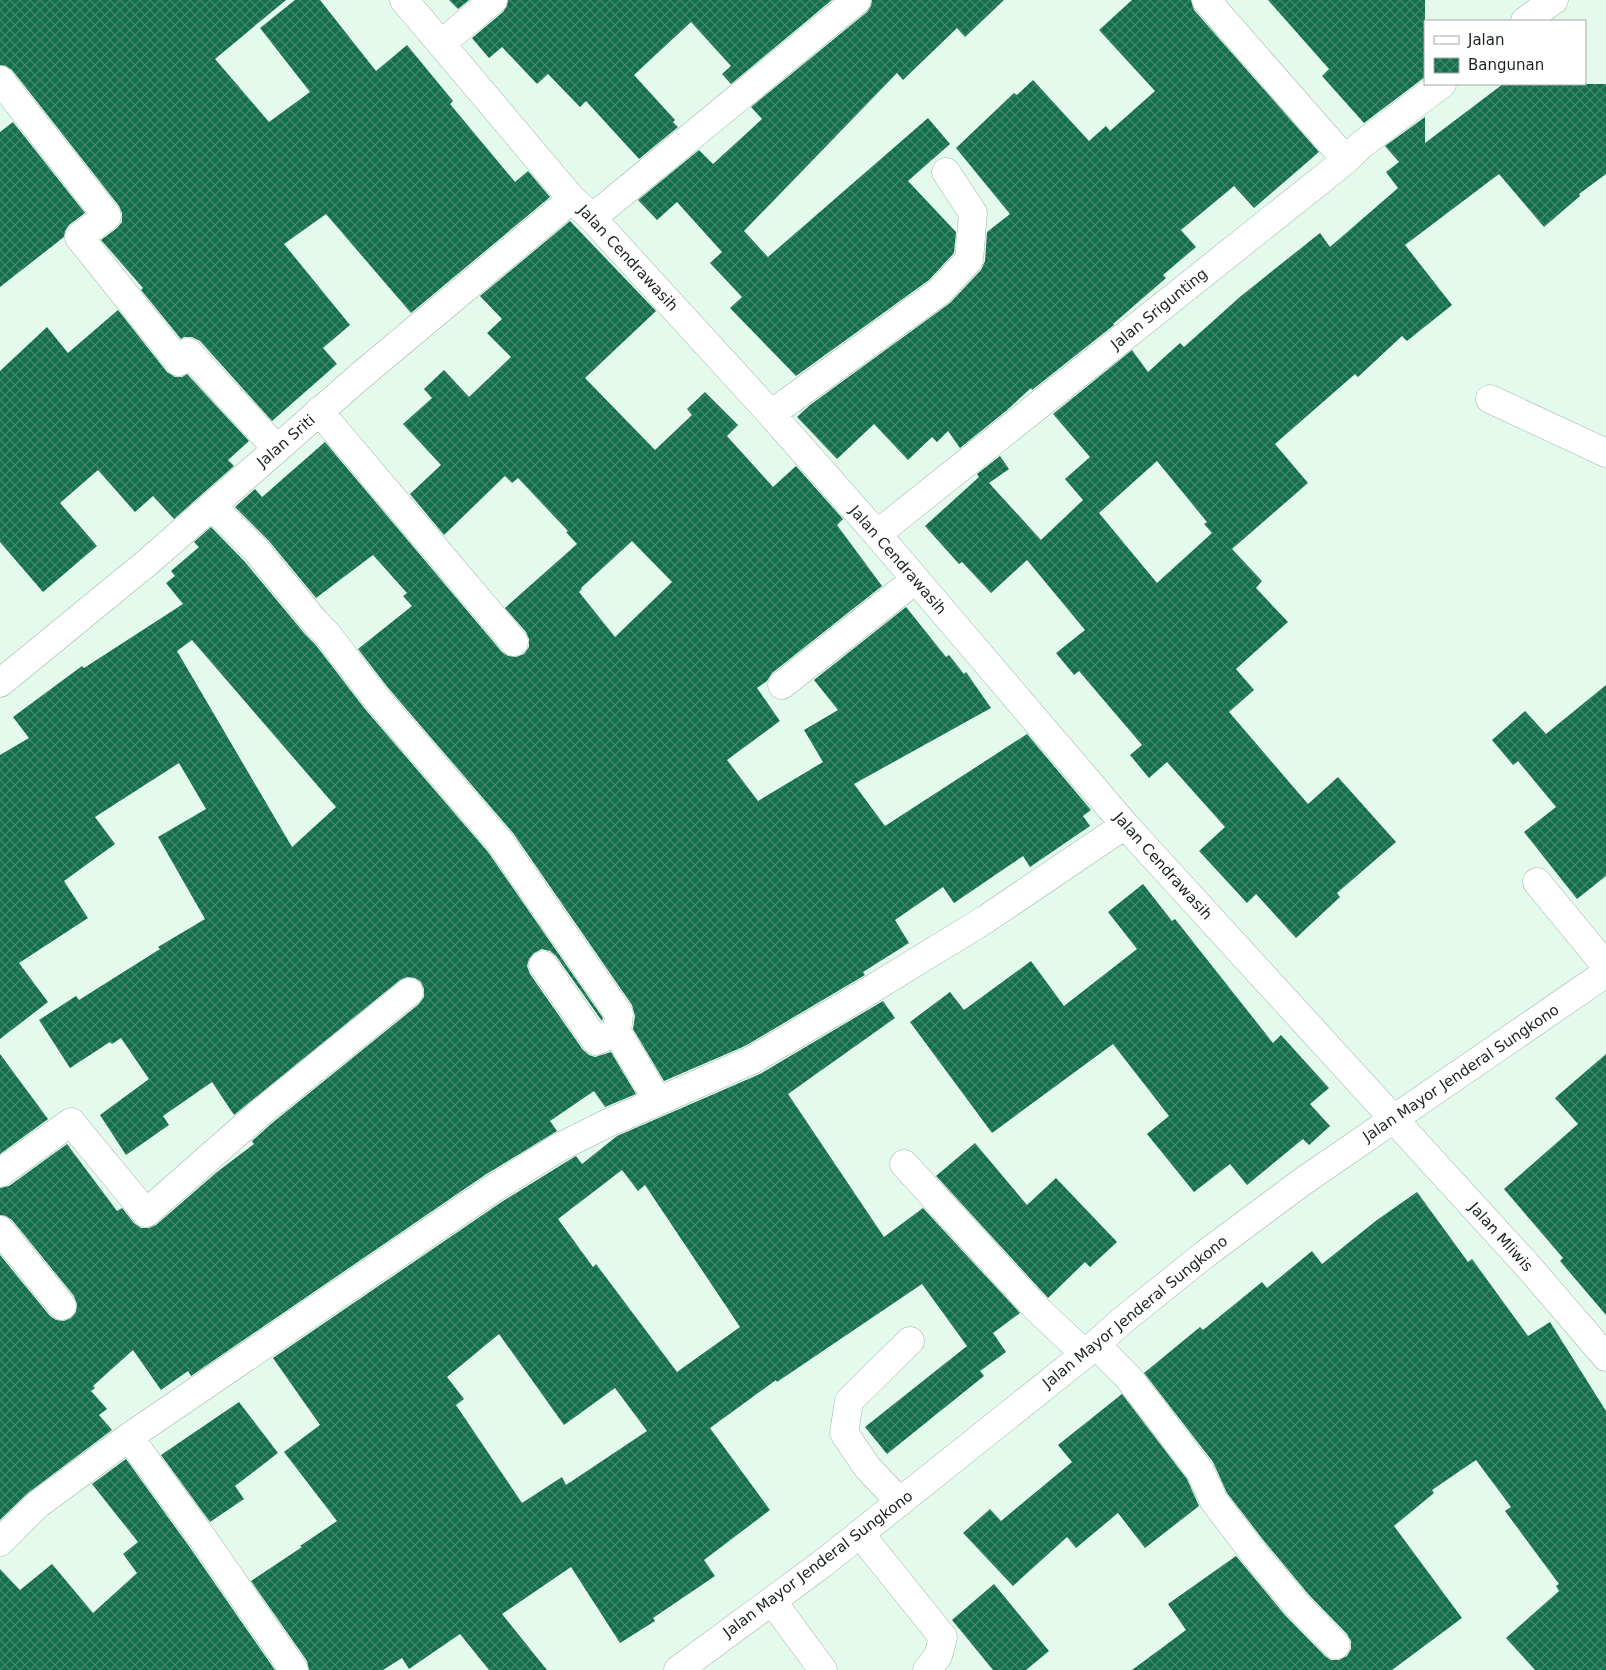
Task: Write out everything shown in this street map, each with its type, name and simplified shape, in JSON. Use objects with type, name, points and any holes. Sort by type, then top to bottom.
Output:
[{"type":"main road","name":"Jalan Cendrawasih","points":[[404,0],[572,199],[592,218],[772,414],[877,534],[1125,825],[1393,1119]]},
{"type":"main road","points":[[441,44],[493,0]]},
{"type":"main road","points":[[592,218],[857,0]]},
{"type":"main road","points":[[1206,0],[1353,153]]},
{"type":"main road","points":[[1526,20],[1554,0]]},
{"type":"main road","points":[[0,80],[107,216],[79,237],[179,362],[188,352],[277,449]]},
{"type":"main road","name":"Jalan Srigunting","points":[[877,534],[1441,85]]},
{"type":"main road","points":[[772,414],[939,292],[969,260],[973,213],[946,172]]},
{"type":"main road","name":"Jalan Sriti","points":[[0,683],[150,561],[319,411],[572,199]]},
{"type":"main road","points":[[1490,400],[1606,453]]},
{"type":"main road","points":[[319,411],[514,642]]},
{"type":"main road","points":[[212,506],[257,551],[327,634],[377,699],[500,842],[619,1014],[618,1032],[658,1101]]},
{"type":"main road","points":[[782,685],[916,580]]},
{"type":"main road","points":[[0,1542],[37,1505],[129,1437],[494,1188],[558,1148],[608,1123],[752,1060],[986,919],[1125,825]]},
{"type":"main road","points":[[1537,882],[1606,966]]},
{"type":"main road","points":[[543,965],[596,1041],[618,1032]]},
{"type":"main road","name":"Jalan Mayor Jenderal Sungkono","points":[[678,1670],[772,1602],[860,1534],[1204,1255],[1302,1182],[1606,973]]},
{"type":"main road","points":[[0,1173],[71,1122],[146,1212],[261,1112],[409,992]]},
{"type":"main road","name":"Jalan Mliwis","points":[[1393,1119],[1528,1264],[1606,1357]]},
{"type":"main road","points":[[904,1164],[1037,1309],[1128,1377],[1200,1471],[1214,1502],[1252,1551],[1297,1605],[1336,1645]]},
{"type":"main road","points":[[0,1230],[62,1306]]},
{"type":"main road","points":[[900,1502],[867,1467],[844,1433],[849,1400],[910,1341]]},
{"type":"main road","points":[[129,1437],[210,1548],[294,1670]]},
{"type":"main road","points":[[860,1534],[943,1637],[938,1656],[927,1670]]},
{"type":"main road","points":[[772,1602],[822,1670]]},
{"type":"building","points":[[0,0],[286,0],[215,59],[269,122],[310,92],[260,28],[295,0],[320,0],[376,71],[407,45],[453,101],[450,104],[515,182],[528,171],[550,197],[411,313],[326,214],[284,244],[350,325],[323,348],[337,364],[272,421],[200,341],[192,337],[181,339],[141,290],[143,288],[101,240],[122,222],[122,213],[119,206],[12,70],[0,65]]},
{"type":"building","points":[[449,0],[469,0],[458,9]]},
{"type":"building","points":[[508,0],[832,0],[731,84],[722,74],[731,66],[691,22],[634,75],[675,120],[673,122],[678,127],[639,159],[586,101],[580,107],[548,74],[537,84],[502,47],[489,58],[472,38],[503,12]]},
{"type":"building","points":[[872,0],[1004,0],[965,37],[957,28],[903,80],[897,73],[744,231],[768,257],[928,118],[950,144],[908,181],[956,232],[954,253],[929,280],[796,376],[730,308],[742,297],[710,263],[722,252],[677,202],[657,220],[638,200],[699,150],[713,164],[762,119],[751,107],[867,12]]},
{"type":"building","points":[[1132,0],[1191,0],[1194,10],[1319,152],[1254,208],[1234,186],[1181,230],[1196,247],[1163,275],[1166,278],[1114,325],[1032,390],[1031,388],[960,448],[948,431],[937,442],[932,437],[908,460],[874,424],[837,459],[797,417],[810,405],[950,303],[981,270],[985,261],[987,232],[1010,214],[956,148],[1014,93],[1017,95],[1033,80],[1089,141],[1106,126],[1110,131],[1155,91],[1099,30]]},
{"type":"building","points":[[1268,0],[1425,0],[1424,78],[1364,123],[1322,76],[1329,69]]},
{"type":"building","points":[[1606,84],[1606,174],[1579,194],[1580,196],[1544,227],[1499,174],[1405,245],[1452,305],[1407,341],[1402,336],[1358,377],[1355,374],[1275,444],[1308,483],[1232,549],[1262,581],[1256,588],[1288,622],[1236,669],[1254,690],[1229,712],[1308,804],[1338,777],[1396,842],[1337,893],[1340,897],[1296,938],[1256,894],[1247,903],[1199,851],[1225,827],[1167,762],[1149,778],[1130,755],[1142,745],[1079,671],[1074,675],[1056,653],[1085,630],[1027,560],[991,593],[962,562],[959,564],[925,526],[979,477],[977,474],[1000,456],[1009,469],[989,483],[1041,540],[1083,500],[1065,479],[1090,457],[1053,414],[1132,350],[1148,372],[1180,343],[1184,347],[1241,296],[1320,233],[1330,247],[1398,188],[1386,172],[1399,162],[1385,146],[1425,117],[1425,143],[1502,85]],"holes":[[[1157,461],[1207,522],[1204,524],[1212,533],[1157,583],[1099,513]]]},
{"type":"building","points":[[13,122],[85,213],[69,225],[64,237],[0,287],[0,132]]},
{"type":"building","points":[[570,221],[656,311],[585,378],[655,450],[692,415],[687,409],[705,392],[738,425],[727,436],[773,487],[796,466],[843,519],[837,525],[882,586],[772,673],[767,681],[757,688],[780,721],[727,760],[758,801],[823,762],[804,730],[838,710],[814,680],[906,607],[946,657],[949,655],[964,674],[966,672],[991,708],[854,784],[885,826],[1027,734],[1091,810],[1083,816],[1090,826],[1030,867],[1023,856],[954,903],[943,887],[895,920],[909,943],[863,972],[865,975],[745,1046],[664,1081],[633,1029],[635,1016],[632,1005],[513,833],[389,689],[358,649],[412,606],[403,596],[407,593],[373,555],[316,598],[269,541],[235,507],[255,489],[262,497],[325,442],[502,652],[508,656],[516,657],[524,654],[529,647],[529,639],[526,632],[505,608],[577,544],[566,532],[568,531],[518,478],[512,483],[505,476],[444,535],[410,494],[441,465],[403,424],[432,398],[424,389],[444,370],[469,397],[511,357],[487,333],[502,319],[480,296]],"holes":[[[632,541],[672,582],[615,637],[579,592]]]},
{"type":"building","points":[[118,310],[167,372],[175,377],[182,377],[187,374],[249,441],[228,460],[234,466],[174,519],[153,496],[135,512],[98,470],[60,503],[97,546],[43,592],[0,542],[0,371],[47,327],[68,353]]},
{"type":"building","points":[[211,527],[245,562],[315,644],[365,709],[488,852],[603,1018],[602,1021],[556,956],[550,951],[542,949],[534,953],[529,959],[527,966],[530,974],[583,1050],[595,1057],[611,1052],[636,1094],[605,1107],[594,1091],[550,1121],[557,1131],[485,1175],[191,1376],[188,1371],[161,1390],[133,1350],[93,1386],[95,1388],[91,1391],[107,1409],[99,1415],[112,1430],[28,1493],[0,1520],[0,1255],[50,1316],[56,1320],[64,1321],[71,1318],[76,1312],[77,1304],[74,1296],[12,1220],[0,1215],[0,1188],[9,1186],[67,1144],[117,1211],[122,1208],[134,1223],[141,1228],[149,1228],[156,1225],[217,1172],[254,1144],[252,1141],[271,1124],[419,1004],[424,997],[424,989],[421,982],[415,978],[407,977],[400,980],[234,1115],[212,1082],[163,1116],[169,1125],[126,1155],[100,1115],[149,1079],[121,1038],[112,1044],[110,1042],[70,1068],[39,1020],[76,996],[79,1000],[160,949],[158,947],[205,919],[158,837],[206,809],[179,763],[95,817],[115,844],[64,881],[88,918],[19,963],[48,1002],[0,1039],[0,755],[29,738],[13,717],[82,666],[84,668],[183,604],[166,583],[175,576],[171,571],[199,547],[194,542]],"holes":[[[192,640],[336,807],[292,847],[177,651]]]},
{"type":"building","points":[[1606,685],[1606,876],[1577,899],[1524,832],[1556,807],[1518,761],[1513,765],[1492,740],[1525,711],[1546,734]]},
{"type":"building","points":[[1143,884],[1172,921],[1175,919],[1273,1043],[1281,1035],[1329,1088],[1310,1104],[1330,1126],[1309,1145],[1303,1139],[1247,1185],[1230,1164],[1194,1192],[1147,1134],[1169,1116],[1113,1044],[992,1133],[910,1022],[950,992],[964,1010],[1031,961],[1064,1006],[1137,949],[1108,912]]},
{"type":"building","points":[[883,1001],[895,1018],[788,1094],[884,1237],[923,1208],[1020,1313],[993,1333],[1006,1352],[980,1371],[984,1376],[887,1454],[865,1427],[967,1346],[922,1284],[777,1382],[776,1380],[710,1428],[770,1510],[704,1560],[715,1576],[653,1618],[655,1621],[620,1643],[571,1567],[502,1614],[547,1670],[489,1670],[460,1634],[409,1669],[402,1658],[383,1670],[309,1670],[307,1661],[251,1581],[337,1521],[284,1452],[320,1425],[273,1358],[503,1201],[576,1156],[582,1164],[617,1136],[760,1074]],"holes":[[[622,1170],[638,1191],[645,1185],[740,1327],[677,1372],[596,1264],[593,1267],[558,1219]],[[499,1334],[564,1425],[615,1388],[647,1431],[566,1485],[562,1477],[522,1503],[456,1405],[464,1399],[447,1377]]]},
{"type":"building","points":[[0,1054],[48,1119],[0,1154]]},
{"type":"building","points":[[1606,1054],[1606,1315],[1560,1261],[1563,1258],[1504,1189],[1578,1124],[1555,1098]]},
{"type":"building","points":[[975,1143],[1027,1205],[1056,1178],[1117,1242],[1090,1267],[1085,1262],[1048,1298],[936,1176]]},
{"type":"building","points":[[1417,1192],[1468,1262],[1472,1259],[1528,1336],[1550,1322],[1606,1411],[1606,1670],[1535,1670],[1506,1638],[1559,1591],[1556,1586],[1559,1584],[1505,1511],[1511,1507],[1476,1460],[1432,1490],[1434,1493],[1394,1526],[1462,1618],[1392,1670],[1132,1670],[1186,1630],[1168,1604],[1236,1556],[1285,1615],[1325,1656],[1331,1660],[1339,1660],[1347,1656],[1351,1649],[1351,1641],[1347,1634],[1309,1595],[1264,1541],[1227,1493],[1213,1462],[1144,1373],[1200,1327],[1203,1330],[1262,1282],[1267,1288],[1312,1251],[1322,1264],[1377,1220]]},
{"type":"building","points":[[1122,1394],[1187,1479],[1199,1506],[1145,1548],[1118,1513],[1076,1548],[1067,1537],[1013,1586],[963,1533],[990,1509],[1001,1521],[1072,1462],[1058,1445]]},
{"type":"building","points":[[239,1402],[278,1453],[235,1486],[244,1499],[210,1522],[161,1455]]},
{"type":"building","points":[[126,1459],[275,1670],[0,1670],[0,1569],[20,1590],[52,1564],[93,1613],[137,1573],[123,1554],[138,1542],[92,1484]]},
{"type":"building","points":[[994,1584],[1049,1651],[1026,1670],[993,1670],[952,1620]]}]
